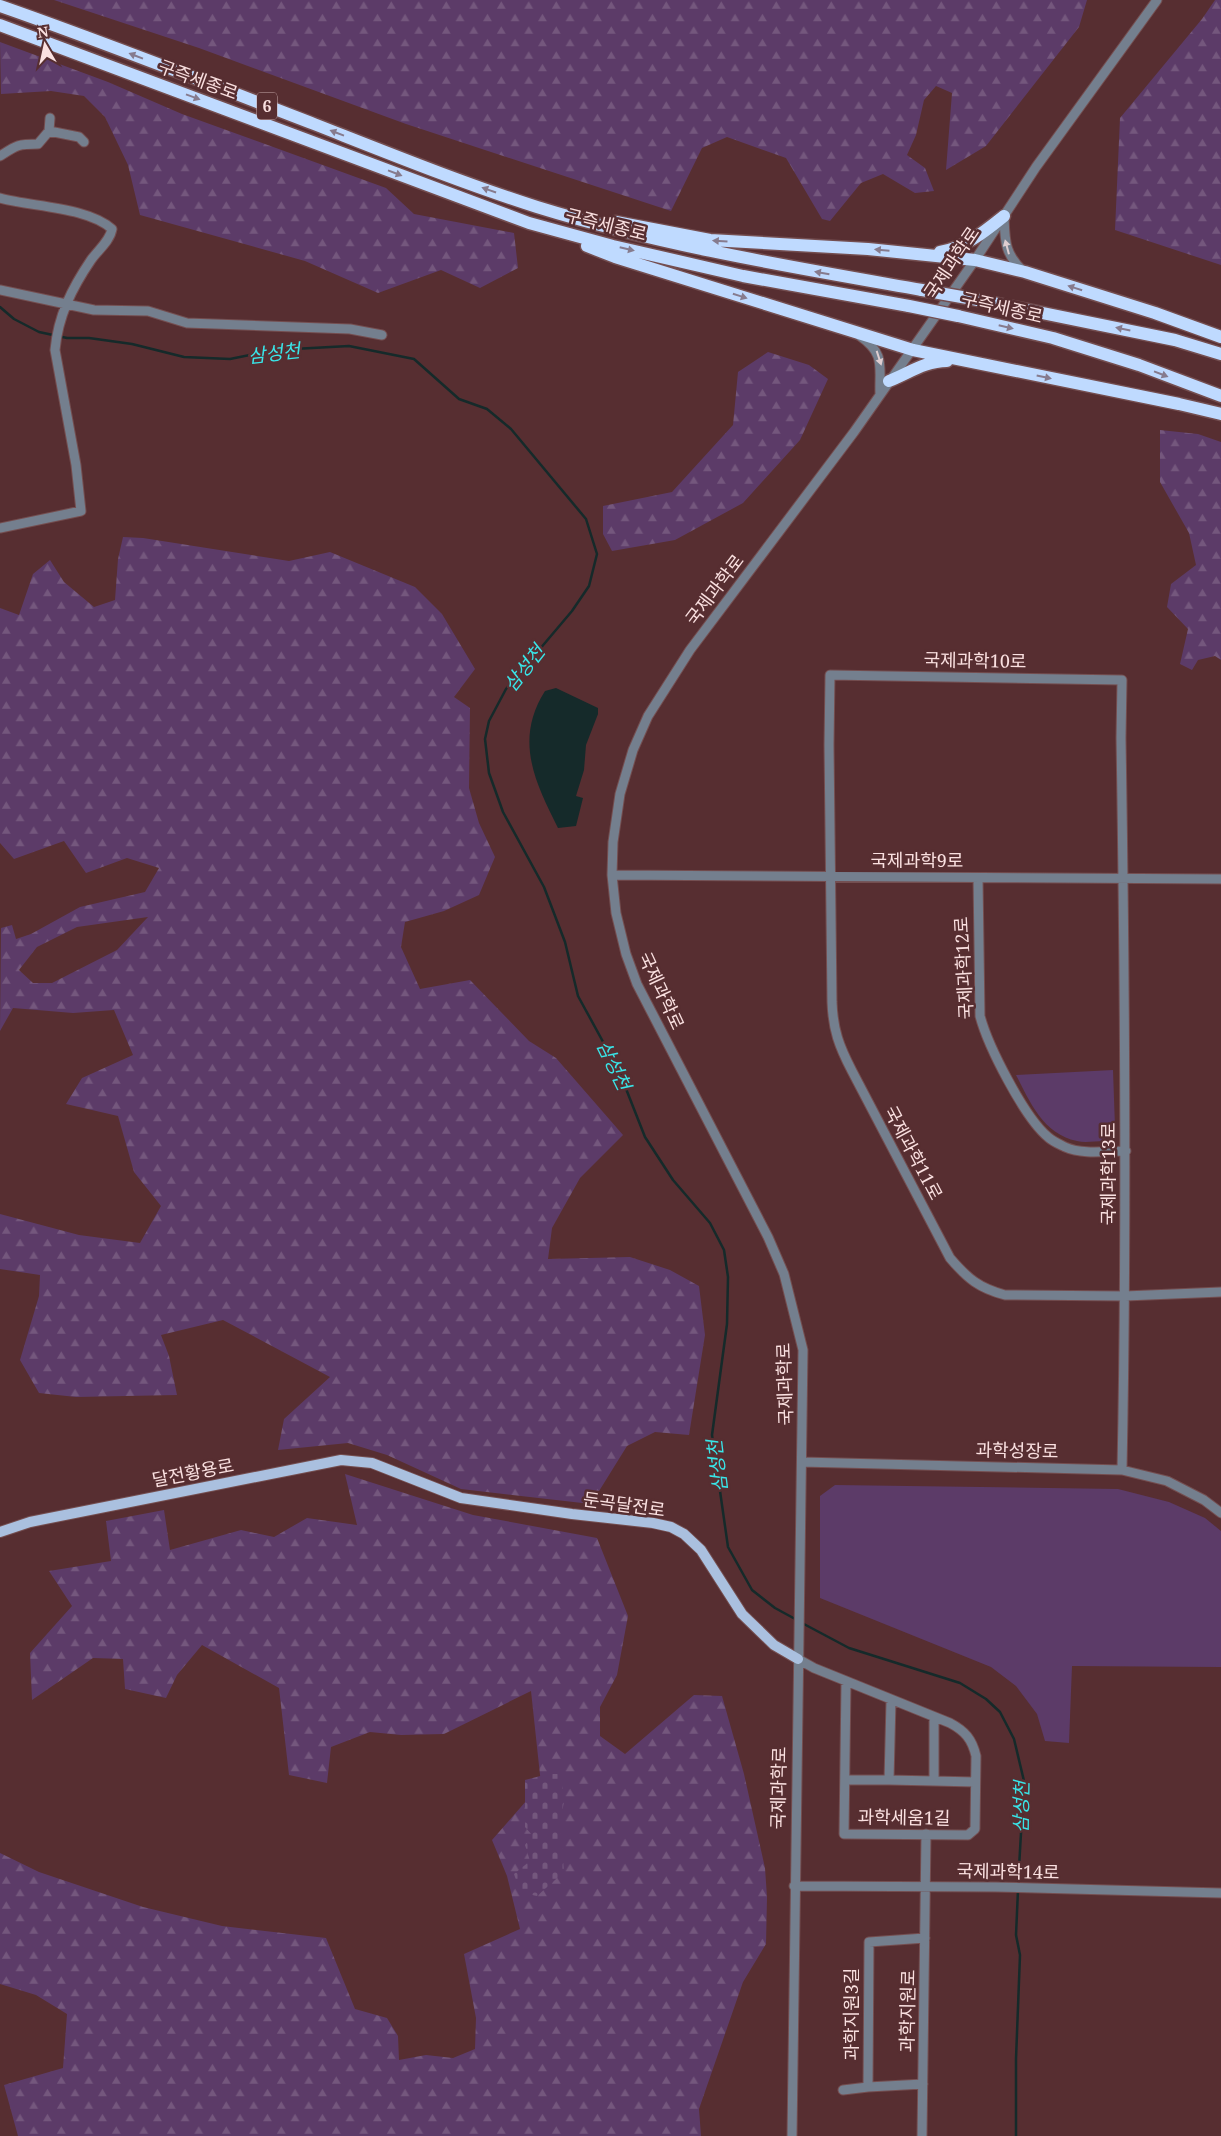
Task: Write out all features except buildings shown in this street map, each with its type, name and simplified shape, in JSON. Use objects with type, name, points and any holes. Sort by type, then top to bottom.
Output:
[{"type":"highway","name":"구즉세종로","points":[[0,6],[105,44],[426,168],[535,206],[620,231],[750,260],[973,299],[1165,338],[1221,354]]},
{"type":"highway","name":"구즉세종로","points":[[0,25],[529,223],[613,246],[743,276],[909,306],[1063,341],[1139,365],[1221,396]]},
{"type":"highway","points":[[535,206],[710,240],[930,254],[975,260],[1025,272],[1155,312],[1221,337]]},
{"type":"highway","points":[[930,254],[961,246],[981,234],[1004,216]]},
{"type":"highway","points":[[529,223],[615,257],[912,350],[1221,414]]},
{"type":"highway","points":[[889,381],[912,372],[922,364],[962,360]]},
{"type":"main road","name":"달전황용로","points":[[0,1532],[30,1522],[341,1460],[372,1463],[394,1472]]},
{"type":"main road","name":"둔곡달전로","points":[[394,1472],[461,1498],[572,1514],[653,1523],[671,1527],[684,1534],[701,1550],[742,1614],[774,1645],[798,1659]]},
{"type":"street","name":"국제과학로","points":[[792,2136],[803,1350],[784,1274],[768,1237],[637,984],[626,954],[616,913],[612,875],[613,842],[620,794],[633,750],[648,716],[690,650],[854,432],[975,260],[1036,167],[1157,0]]},
{"type":"street","points":[[0,156],[11,147],[24,144],[38,144],[49,131],[50,118]]},
{"type":"street","points":[[49,131],[79,137],[84,142]]},
{"type":"street","points":[[0,198],[75,212],[105,222],[112,229],[111,235],[78,279],[64,308],[55,350],[76,465],[81,511],[0,528]]},
{"type":"street","points":[[1004,216],[1006,247],[1012,260],[1025,272]]},
{"type":"street","points":[[0,290],[64,308],[148,311],[187,324],[350,329],[382,335]]},
{"type":"street","points":[[854,332],[878,352],[881,365],[880,394]]},
{"type":"street","name":"국제과학10로","points":[[831,877],[830,675],[1122,680],[1121,738],[1124,878]]},
{"type":"street","name":"국제과학9로","points":[[612,875],[1221,879]]},
{"type":"street","name":"국제과학11로","points":[[831,877],[834,1030],[844,1056],[950,1258],[975,1283],[987,1290],[1006,1295],[1126,1296]]},
{"type":"street","name":"국제과학12로","points":[[978,878],[980,1016],[996,1058],[1030,1116],[1048,1137],[1066,1148],[1086,1152],[1126,1151]]},
{"type":"street","name":"국제과학13로","points":[[1122,1470],[1126,1296],[1124,878]]},
{"type":"street","points":[[1126,1296],[1221,1292]]},
{"type":"street","name":"과학성장로","points":[[802,1462],[1122,1470],[1167,1481],[1204,1500],[1221,1512]]},
{"type":"street","name":"과학세움1길","points":[[798,1659],[846,1682],[959,1728],[968,1736],[973,1744],[976,1756],[974,1829],[968,1835],[844,1834],[846,1682]]},
{"type":"street","points":[[888,1780],[891,1701]]},
{"type":"street","points":[[934,1717],[934,1781]]},
{"type":"street","points":[[845,1780],[975,1782]]},
{"type":"street","name":"과학지원로","points":[[922,2136],[926,1834]]},
{"type":"street","name":"국제과학14로","points":[[794,1886],[995,1887],[1221,1893]]},
{"type":"street","name":"과학지원3길","points":[[868,2087],[869,1942],[925,1938]]},
{"type":"street","points":[[842,2090],[923,2084]]},
{"type":"green space","points":[[54,0],[1087,0],[1079,27],[986,146],[946,170],[952,93],[936,86],[924,100],[916,135],[907,155],[925,168],[934,191],[915,193],[883,174],[861,183],[830,221],[822,219],[786,158],[727,137],[702,148],[671,211],[406,124],[199,48]]},
{"type":"green space","points":[[1215,0],[1221,0],[1221,265],[1115,230],[1120,118],[1202,19]]},
{"type":"green space","points":[[0,42],[108,82],[182,114],[386,188],[414,214],[514,233],[518,268],[480,288],[441,270],[378,293],[305,261],[140,215],[128,165],[105,117],[84,96],[51,91],[1,94]]},
{"type":"green space","points":[[768,352],[809,365],[828,379],[800,440],[743,503],[675,540],[612,551],[603,534],[603,506],[672,492],[733,425],[738,372]]},
{"type":"green space","points":[[1160,430],[1198,434],[1221,442],[1221,660],[1215,656],[1198,660],[1192,670],[1180,664],[1188,629],[1167,607],[1171,584],[1196,565],[1189,533],[1160,482]]},
{"type":"green space","points":[[123,537],[143,538],[289,561],[330,552],[415,587],[442,614],[475,669],[454,697],[470,708],[469,788],[479,823],[495,857],[479,895],[444,911],[405,922],[401,947],[420,989],[470,980],[529,1041],[556,1058],[623,1135],[580,1178],[552,1228],[548,1259],[630,1257],[670,1270],[699,1286],[705,1335],[689,1435],[655,1432],[627,1446],[591,1504],[461,1489],[387,1455],[348,1443],[278,1450],[284,1419],[330,1377],[223,1320],[161,1335],[169,1356],[177,1395],[76,1397],[39,1393],[20,1360],[39,1296],[40,1275],[0,1269],[0,1214],[79,1235],[140,1243],[161,1206],[134,1172],[118,1116],[66,1104],[82,1078],[133,1055],[114,1010],[73,1013],[13,1008],[0,1031],[1,928],[12,925],[16,939],[31,934],[80,907],[145,892],[159,868],[127,858],[86,873],[64,841],[14,859],[0,843],[0,608],[19,615],[33,574],[50,560],[64,582],[94,607],[115,600],[118,559]],"holes":[[[148,917],[117,950],[52,983],[33,983],[19,970],[37,947],[77,927]]]},
{"type":"green space","points":[[1113,1070],[1115,1127],[1104,1141],[1090,1142],[1080,1142],[1065,1137],[1055,1132],[1046,1124],[1032,1106],[1016,1075]]},
{"type":"green space","points":[[345,1474],[473,1515],[597,1538],[628,1616],[617,1675],[600,1707],[600,1736],[625,1754],[694,1695],[722,1696],[744,1774],[765,1868],[767,1897],[766,1944],[743,1982],[699,2109],[701,2136],[18,2136],[4,2085],[63,2068],[67,2014],[36,1995],[0,1984],[0,1853],[39,1872],[143,1907],[222,1926],[326,1938],[355,2009],[387,2018],[398,2036],[399,2060],[426,2055],[453,2058],[475,2049],[476,2018],[464,1954],[520,1929],[507,1876],[492,1840],[541,1784],[531,1691],[444,1734],[401,1735],[370,1732],[331,1747],[327,1783],[289,1775],[279,1688],[202,1645],[177,1675],[166,1698],[125,1689],[123,1659],[93,1658],[32,1700],[30,1653],[72,1606],[49,1571],[111,1561],[106,1521],[164,1510],[170,1550],[241,1530],[274,1537],[307,1518],[357,1525]]},
{"type":"green space","points":[[835,1485],[1118,1489],[1169,1502],[1205,1518],[1221,1531],[1221,1667],[1072,1666],[1069,1743],[1045,1741],[1037,1714],[1016,1686],[991,1667],[820,1598],[820,1496]]},
{"type":"green space","points":[[548,1774],[558,1774],[563,1789],[564,1802],[560,1822],[564,1872],[537,1896],[522,1890],[514,1874],[530,1861],[525,1845],[532,1835],[525,1827],[525,1780]]},
{"type":"water","points":[[556,688],[598,708],[598,714],[586,745],[584,770],[576,796],[583,798],[576,826],[558,828],[536,777],[531,761],[529,744],[536,709],[545,691]]},
{"type":"waterway","name":"삼성천","points":[[0,307],[14,319],[39,332],[67,338],[89,338],[132,344],[184,357],[230,359],[275,350],[349,346],[414,359],[459,399],[487,409],[511,429],[586,519],[597,554],[589,586],[572,611],[506,689],[489,721],[485,739],[489,773],[503,812],[544,887],[565,942],[578,996],[619,1071],[645,1137],[673,1180],[710,1223],[724,1250],[728,1277],[727,1324],[712,1435],[728,1547],[752,1590],[775,1608],[797,1620]]},
{"type":"waterway","name":"삼성천","points":[[802,1623],[849,1648],[960,1683],[986,1699],[1000,1712],[1014,1739],[1024,1781],[1018,1885]]},
{"type":"waterway","name":"삼성천","points":[[1016,2136],[1016,2059],[1020,1955],[1016,1935],[1018,1890]]}]
